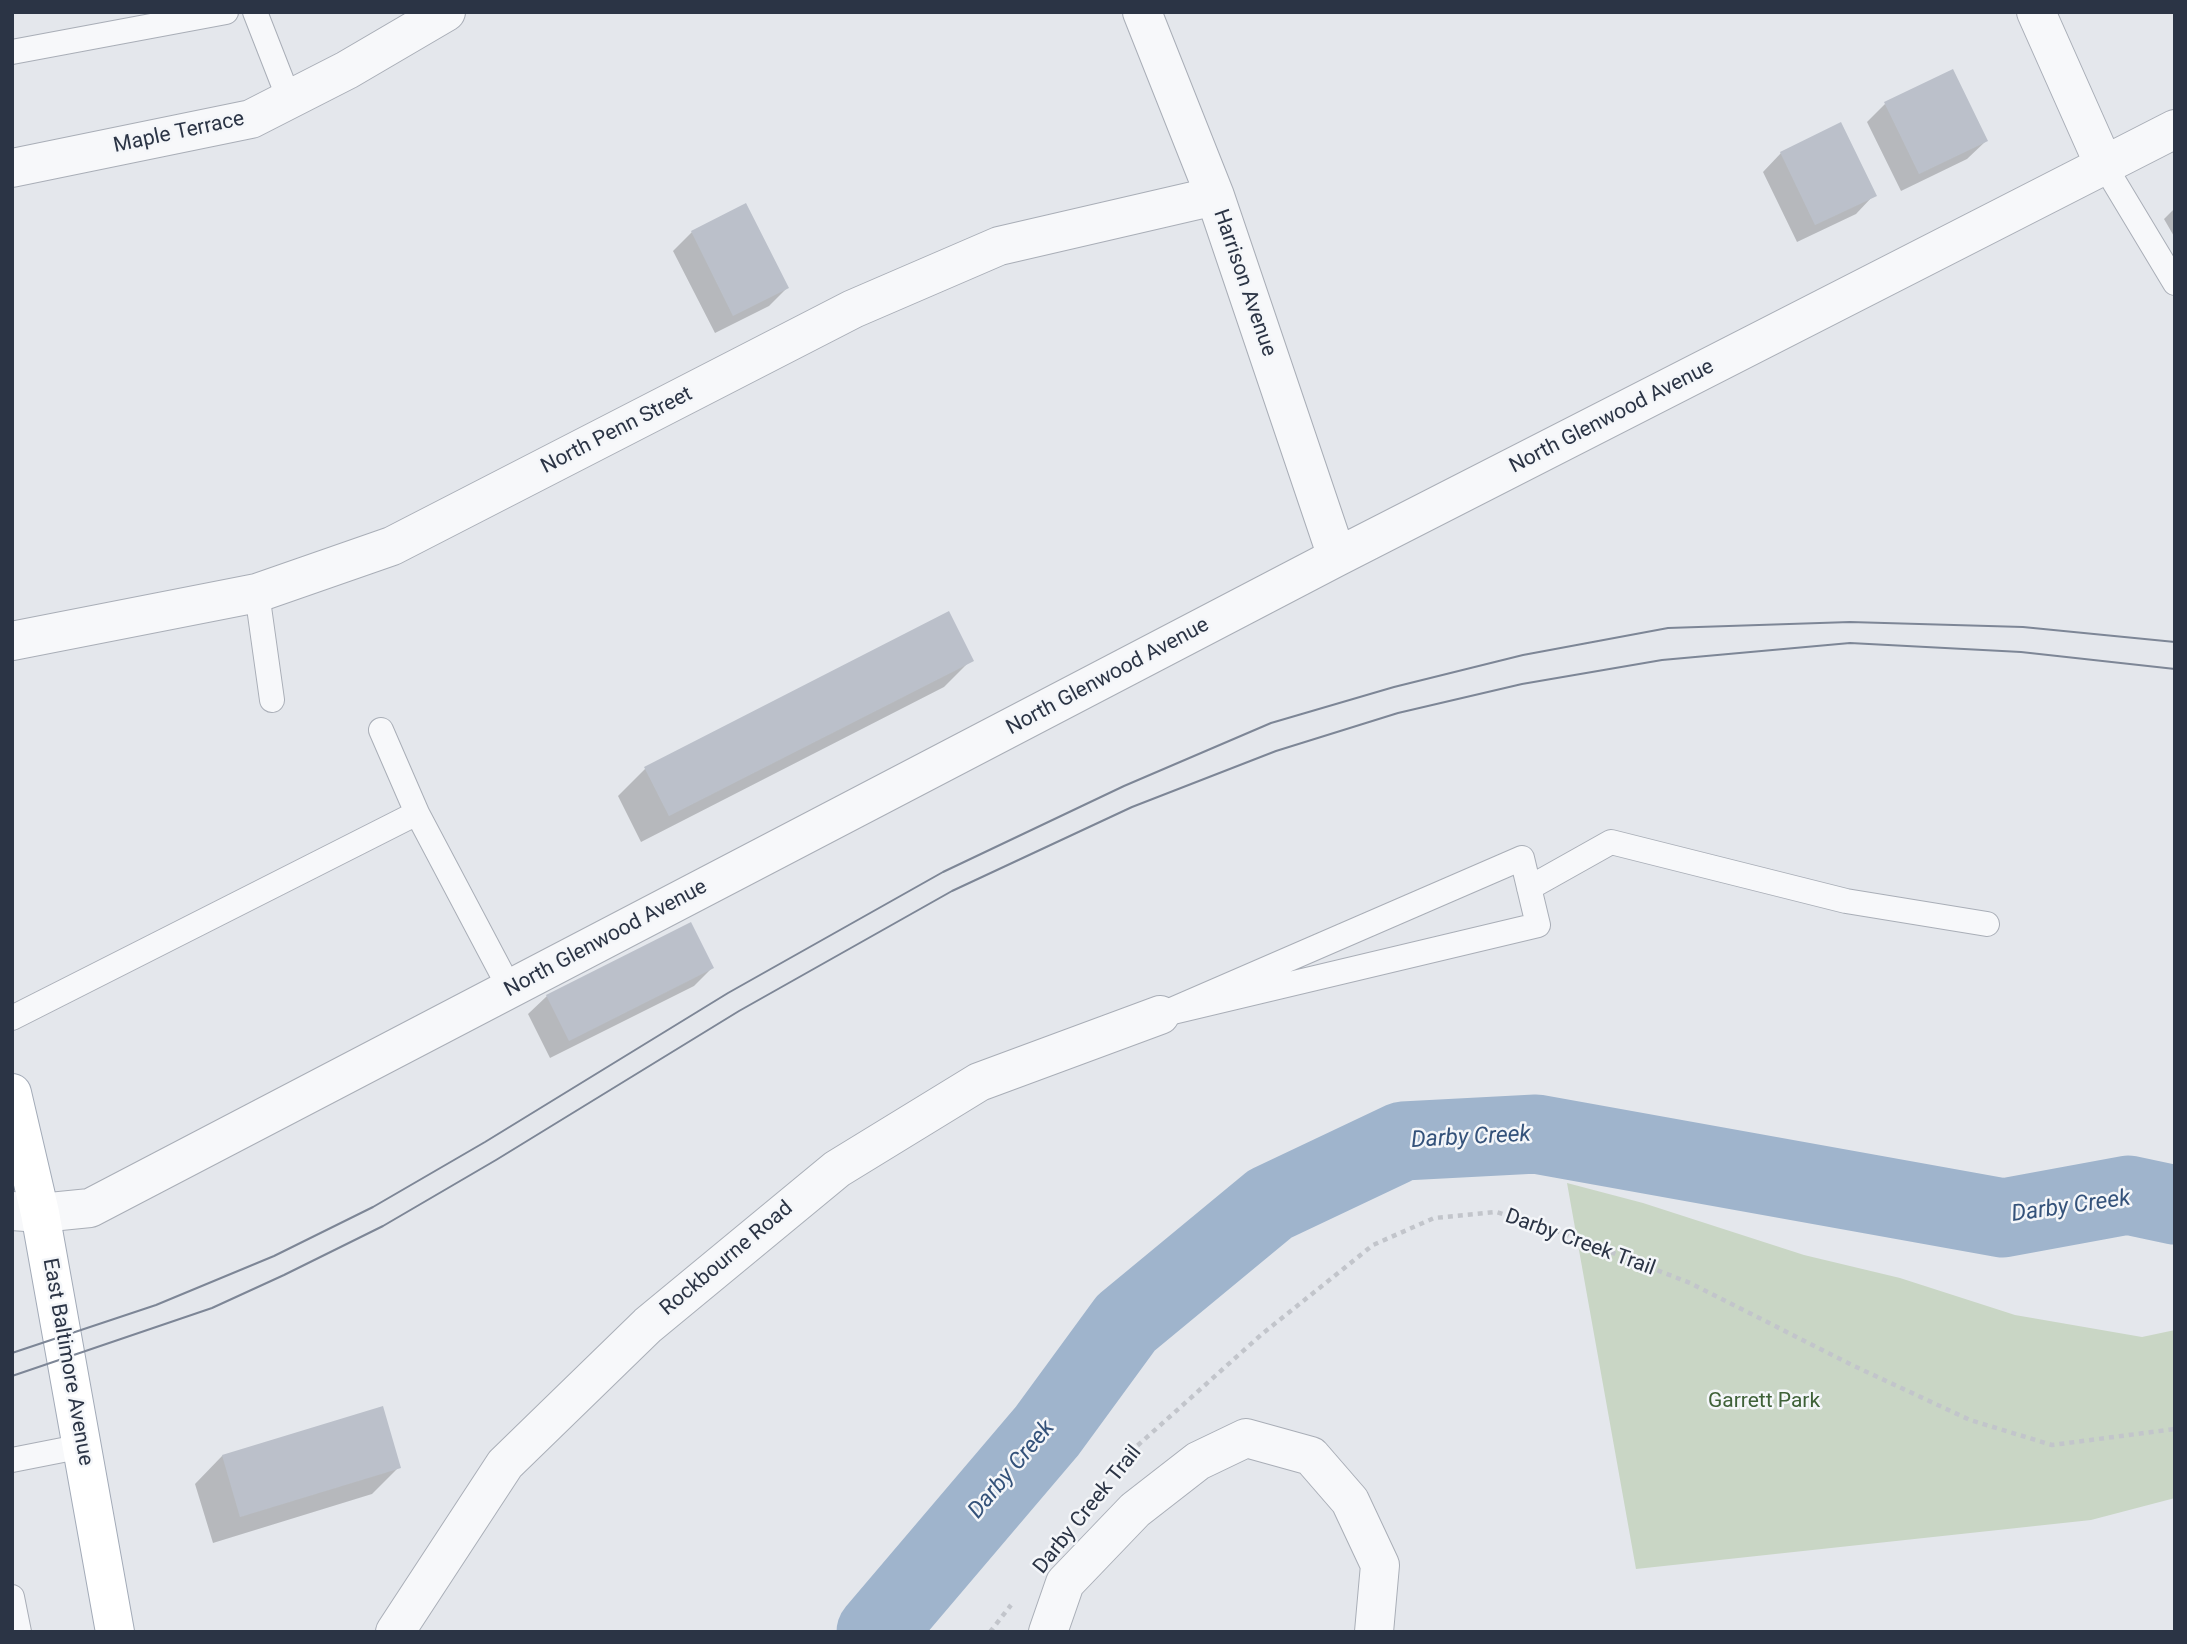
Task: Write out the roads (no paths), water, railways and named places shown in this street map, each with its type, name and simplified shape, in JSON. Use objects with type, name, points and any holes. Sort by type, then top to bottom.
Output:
[{"type":"main road","name":"East Baltimore Avenue","points":[[12,1093],[26,1212],[83,1446],[115,1632]]},
{"type":"street","name":"Maple Terrace","points":[[12,167],[251,119],[347,70],[446,12]]},
{"type":"street","name":"Harrison Avenue","points":[[1142,12],[1215,196],[1337,557]]},
{"type":"street","points":[[2036,12],[2105,164]]},
{"type":"street","name":"North Glenwood Avenue","points":[[26,1212],[90,1208],[1337,557],[2175,128]]},
{"type":"street","name":"North Penn Street","points":[[12,641],[257,593],[392,546],[853,309],[999,246],[1215,196]]},
{"type":"street","name":"Rockbourne Road","points":[[395,1632],[505,1464],[648,1325],[836,1169],[979,1082],[1160,1015]]},
{"type":"street","points":[[1048,1632],[1065,1583],[1135,1510],[1198,1461],[1246,1438],[1311,1456],[1350,1501],[1380,1565],[1374,1632]]},
{"type":"lane","points":[[12,52],[226,12]]},
{"type":"lane","points":[[255,12],[289,99]]},
{"type":"lane","points":[[2105,164],[2175,283]]},
{"type":"lane","points":[[257,593],[272,700]]},
{"type":"lane","points":[[381,730],[417,813],[510,989]]},
{"type":"lane","points":[[12,1018],[417,813]]},
{"type":"lane","points":[[1529,888],[1611,842],[1846,901],[1987,924]]},
{"type":"lane","points":[[1522,858],[1538,925],[1160,1015],[1522,858]]},
{"type":"lane","points":[[12,1460],[83,1446]]},
{"type":"lane","points":[[12,1597],[19,1632]]},
{"type":"waterway","name":"Darby Creek","points":[[876,1632],[1047,1431],[1126,1323],[1270,1204],[1403,1141],[1536,1134],[2003,1218],[2128,1195],[2175,1205]]},
{"type":"tram line","points":[[12,1353],[156,1305],[274,1256],[373,1207],[485,1142],[728,993],[943,872],[1124,786],[1271,723],[1394,687],[1523,655],[1668,628],[1850,622],[2023,627],[2175,642]]},
{"type":"tram line","points":[[12,1376],[212,1308],[284,1275],[383,1226],[739,1011],[952,891],[1132,807],[1276,751],[1398,713],[1522,684],[1662,660],[1850,643],[2021,652],[2175,669]]},
{"type":"park label","name":"Garrett Park","points":[[1764,1402]]}]
